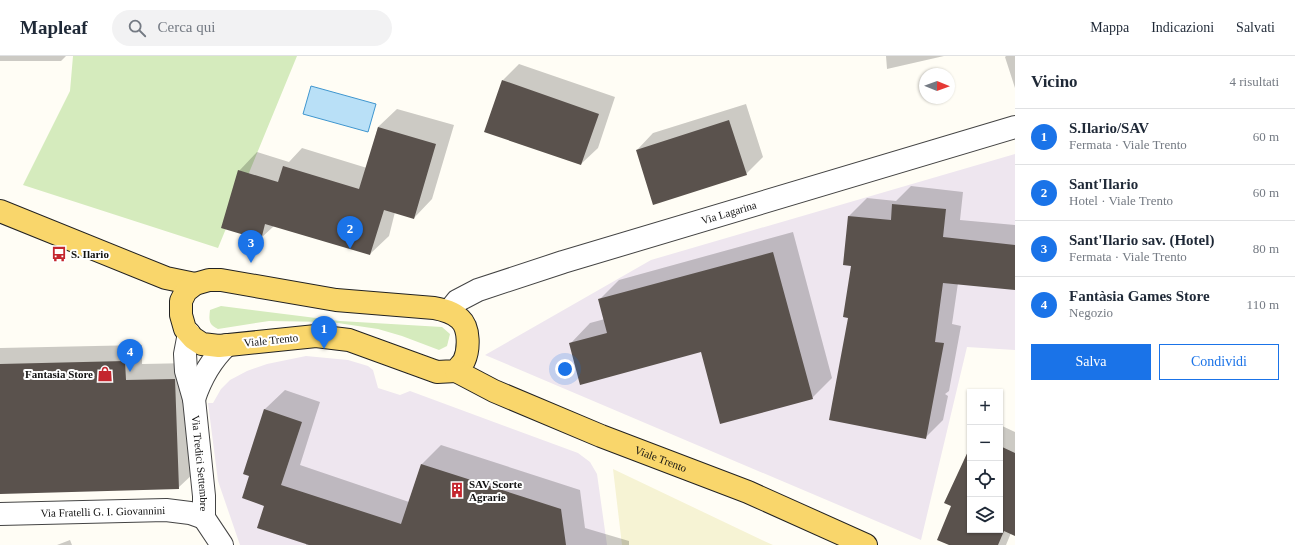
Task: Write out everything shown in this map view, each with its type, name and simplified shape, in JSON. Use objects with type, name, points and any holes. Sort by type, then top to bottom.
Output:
[{"type":"main road","points":[[0,211],[166,278],[194,284]]},
{"type":"main road","points":[[189,333],[185,329],[181,315],[182,301],[186,291],[194,284],[209,280],[221,280],[336,300],[434,308],[449,311],[461,320],[467,331],[467,344],[464,361],[456,371]]},
{"type":"main road","name":"Viale Trento","points":[[189,333],[202,344],[227,345],[297,337],[349,340],[437,372],[456,371],[494,391],[601,436],[748,492],[866,545]]},
{"type":"street","name":"Via Lagarina","points":[[449,311],[457,301],[478,290],[563,262],[1015,127]]},
{"type":"street","name":"Via Tredici Settembre","points":[[189,333],[185,354],[186,371],[194,399],[204,496],[204,518],[222,545]]},
{"type":"street","points":[[194,399],[207,368],[227,345]]},
{"type":"street","name":"Via Fratelli G. I. Giovannini","points":[[0,514],[166,510],[190,513],[204,518]]},
{"type":"shaded area","points":[[1015,154],[1015,350],[967,347],[921,540],[485,355],[651,260]]},
{"type":"shaded area","points":[[306,356],[348,360],[368,366],[373,370],[378,388],[400,395],[410,391],[578,453],[590,462],[597,474],[607,545],[240,545],[218,481],[208,403],[213,403],[221,389],[230,380],[247,371],[267,364]]},
{"type":"shaded area","points":[[613,469],[764,541],[773,545],[622,545]]},
{"type":"green space","points":[[73,56],[297,56],[218,248],[23,185],[70,91]]},
{"type":"green space","points":[[221,306],[340,321],[442,327],[450,334],[447,346],[439,350],[378,329],[331,322],[269,321],[218,329],[211,324],[209,319],[210,310]]},
{"type":"water","points":[[311,86],[376,104],[368,132],[303,114]]},
{"type":"building","points":[[502,80],[599,114],[581,165],[484,132]]},
{"type":"building","points":[[729,120],[747,175],[653,205],[636,150]]},
{"type":"building","points":[[378,127],[436,144],[414,219],[384,210],[370,255],[265,224],[261,240],[221,228],[238,170],[278,182],[283,166],[359,189]]},
{"type":"building","points":[[892,204],[946,209],[943,237],[1015,245],[1015,290],[943,283],[935,342],[944,343],[926,439],[829,420],[848,318],[843,317],[851,266],[843,265],[848,216],[891,220]]},
{"type":"building","points":[[773,252],[813,399],[720,424],[701,352],[580,385],[569,343],[607,333],[598,299]]},
{"type":"building","points":[[125,361],[126,380],[175,379],[179,489],[0,494],[0,364]]},
{"type":"building","points":[[264,409],[302,422],[281,485],[401,524],[421,464],[561,509],[566,545],[309,545],[257,528],[264,506],[242,498],[249,476],[243,474]]},
{"type":"building","points":[[1003,447],[1015,453],[1015,536],[1004,531],[998,545],[949,545],[937,540],[951,506],[944,503],[967,453],[967,533],[1003,533]]},
{"type":"place","name":"Sant'Ilario","points":[[350,249]]},
{"type":"place","name":"S. Ilario","points":[[59,254]]},
{"type":"place","name":"Sant'Ilario sav. (Hotel)","points":[[251,263]]},
{"type":"place","name":"S.Ilario/SAV","points":[[324,349]]},
{"type":"place","name":"Fantàsia Games Store","points":[[130,372]]},
{"type":"place","name":"Fantasia Store","points":[[105,374]]},
{"type":"place","name":"SAV Scorte Agrarie","points":[[457,490]]}]
